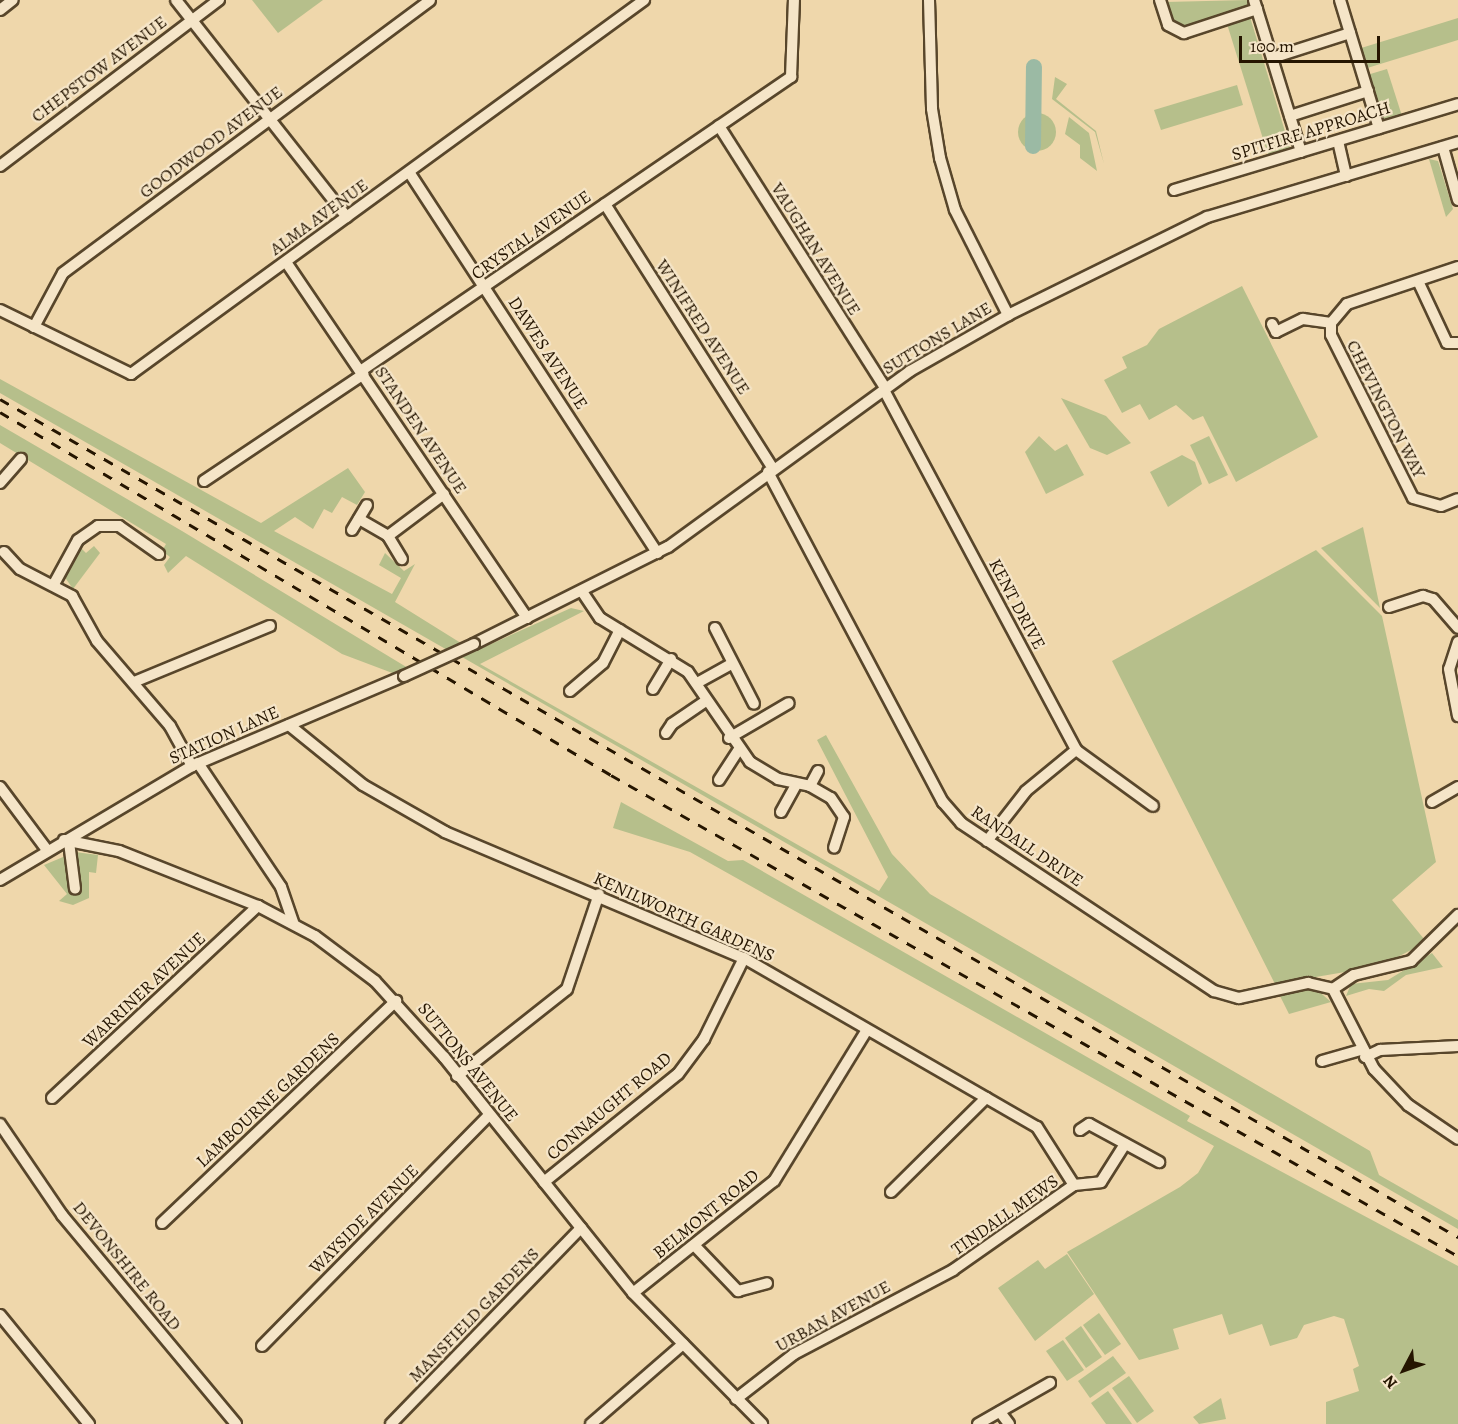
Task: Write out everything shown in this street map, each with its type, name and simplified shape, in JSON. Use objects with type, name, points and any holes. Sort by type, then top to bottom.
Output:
[{"type":"street","points":[[0,10],[13,0]]},
{"type":"street","points":[[176,0],[347,217]]},
{"type":"street","name":"CHEPSTOW AVENUE","points":[[0,166],[219,0]]},
{"type":"street","name":"GOODWOOD AVENUE","points":[[34,327],[63,273],[430,0]]},
{"type":"street","name":"ALMA AVENUE","points":[[0,310],[131,374],[644,0]]},
{"type":"street","name":"CRYSTAL AVENUE","points":[[204,481],[486,288],[794,72],[794,0]]},
{"type":"street","points":[[929,0],[932,109],[940,158],[955,210],[1008,315]]},
{"type":"street","points":[[1160,0],[1168,25],[1184,33],[1255,4],[1301,152]]},
{"type":"street","points":[[1340,0],[1379,128]]},
{"type":"street","points":[[1272,58],[1350,33]]},
{"type":"street","points":[[1290,116],[1368,92]]},
{"type":"street","name":"SPITFIRE APPROACH","points":[[1174,190],[1458,104]]},
{"type":"street","name":"VAUGHAN AVENUE","points":[[719,126],[884,389]]},
{"type":"street","points":[[1338,141],[1346,176]]},
{"type":"street","name":"SUTTONS LANE","points":[[474,644],[584,593],[657,553],[884,389],[1008,315],[1207,217],[1458,142]]},
{"type":"street","points":[[1443,147],[1458,201]]},
{"type":"street","name":"DAWES AVENUE","points":[[409,172],[657,553]]},
{"type":"street","name":"WINIFRED AVENUE","points":[[605,204],[771,470]]},
{"type":"street","name":"STANDEN AVENUE","points":[[286,262],[363,372],[527,618]]},
{"type":"street","name":"CHEVINGTON WAY","points":[[1458,267],[1347,304],[1331,323],[1333,344],[1413,498],[1441,506],[1458,499]]},
{"type":"street","points":[[1418,281],[1447,343],[1458,344]]},
{"type":"street","name":"CHEVINGTON WAY","points":[[1272,324],[1276,332],[1303,319],[1331,323]]},
{"type":"street","name":"KENT DRIVE","points":[[884,389],[1076,750],[1153,806]]},
{"type":"street","points":[[0,483],[21,459]]},
{"type":"street","name":"RANDALL DRIVE","points":[[771,470],[943,802],[987,841],[1226,997],[1256,997],[1308,982],[1333,989]]},
{"type":"street","points":[[388,536],[444,494]]},
{"type":"street","points":[[352,531],[367,506]]},
{"type":"street","points":[[359,519],[388,536],[402,559]]},
{"type":"street","points":[[54,584],[78,540],[98,526],[118,526],[159,554]]},
{"type":"street","points":[[4,552],[20,569],[54,584],[80,605],[97,641],[170,726],[281,887],[294,924]]},
{"type":"street","points":[[584,593],[598,617],[670,659],[698,683],[738,751],[763,772],[796,785],[810,786],[841,808],[843,828],[834,847]]},
{"type":"street","points":[[1389,607],[1423,596],[1433,598],[1458,628]]},
{"type":"street","points":[[134,682],[270,626]]},
{"type":"street","points":[[715,628],[730,664],[754,704]]},
{"type":"street","points":[[570,691],[603,663],[620,630]]},
{"type":"street","points":[[1458,642],[1449,669],[1458,716]]},
{"type":"street","name":"STATION LANE","points":[[0,880],[47,850],[195,765],[474,644]]},
{"type":"street","points":[[653,689],[670,659]]},
{"type":"street","points":[[698,683],[730,664]]},
{"type":"street","points":[[666,734],[672,724],[707,700]]},
{"type":"street","points":[[729,738],[789,703]]},
{"type":"street","name":"KENILWORTH GARDENS","points":[[289,725],[355,779],[445,832],[543,877],[599,894],[744,958],[986,1098],[1044,1133],[1074,1185]]},
{"type":"street","points":[[987,841],[1026,791],[1076,750]]},
{"type":"street","points":[[719,780],[738,751]]},
{"type":"street","points":[[810,786],[818,771]]},
{"type":"street","points":[[781,812],[796,785]]},
{"type":"street","points":[[0,787],[47,850]]},
{"type":"street","points":[[1432,802],[1458,787]]},
{"type":"street","points":[[66,841],[75,889]]},
{"type":"street","name":"SUTTONS AVENUE","points":[[66,841],[119,851],[258,906],[294,924],[345,956],[396,1001],[633,1293],[762,1424]]},
{"type":"street","points":[[457,1076],[567,989],[599,894]]},
{"type":"street","name":"WARRINER AVENUE","points":[[52,1098],[258,906]]},
{"type":"street","points":[[1458,915],[1411,961],[1354,975],[1333,989],[1362,1053],[1408,1104],[1458,1139]]},
{"type":"street","name":"CONNAUGHT ROAD","points":[[544,1182],[678,1074],[704,1039],[744,958]]},
{"type":"street","name":"LAMBOURNE GARDENS","points":[[162,1223],[396,1001]]},
{"type":"street","name":"BELMONT ROAD","points":[[633,1293],[774,1181],[867,1030]]},
{"type":"street","points":[[1322,1061],[1380,1050],[1458,1046]]},
{"type":"street","points":[[891,1192],[986,1098]]},
{"type":"street","name":"WAYSIDE AVENUE","points":[[262,1346],[489,1115]]},
{"type":"street","name":"DEVONSHIRE ROAD","points":[[0,1124],[62,1215],[236,1424]]},
{"type":"street","points":[[1080,1130],[1089,1124],[1159,1162]]},
{"type":"street","name":"TINDALL MEWS","points":[[952,1270],[1074,1185],[1104,1179],[1125,1144]]},
{"type":"street","name":"MANSFIELD GARDENS","points":[[391,1424],[581,1228]]},
{"type":"street","points":[[694,1245],[738,1291],[767,1283]]},
{"type":"street","name":"URBAN AVENUE","points":[[736,1399],[794,1354],[952,1270]]},
{"type":"street","points":[[0,1315],[89,1424]]},
{"type":"street","points":[[591,1424],[683,1344]]},
{"type":"street","points":[[978,1424],[1050,1383]]},
{"type":"street","points":[[1000,1412],[1009,1424]]},
{"type":"green space","points":[[252,0],[323,0],[278,33]]},
{"type":"green space","points":[[1248,0],[1249,7],[1184,29],[1172,23],[1165,2]]},
{"type":"green space","points":[[1250,17],[1291,151],[1269,158],[1227,24]]},
{"type":"green space","points":[[1458,18],[1458,40],[1364,69],[1358,49]]},
{"type":"green space","points":[[1387,69],[1402,116],[1381,122],[1367,75]]},
{"type":"green space","points":[[1055,77],[1067,84],[1056,99],[1096,131],[1104,164],[1095,132],[1052,99]]},
{"type":"green space","points":[[1237,85],[1243,105],[1161,130],[1154,110]]},
{"type":"green space","points":[[1037,113],[1044,114],[1050,119],[1055,125],[1055,139],[1050,145],[1044,150],[1037,151],[1030,150],[1024,145],[1019,139],[1018,132],[1019,125],[1024,119],[1030,114]]},
{"type":"green space","points":[[1069,117],[1089,133],[1097,171],[1080,158],[1080,145],[1065,134]]},
{"type":"green space","points":[[1429,159],[1438,161],[1453,209],[1446,217]]},
{"type":"green space","points":[[1242,286],[1318,437],[1236,482],[1203,416],[1193,420],[1176,405],[1149,420],[1140,404],[1122,413],[1104,380],[1127,368],[1122,357],[1147,345],[1159,329]]},
{"type":"green space","points":[[0,379],[261,523],[348,468],[365,492],[357,505],[342,497],[332,513],[324,509],[313,529],[295,517],[274,531],[392,594],[401,578],[379,565],[385,553],[404,571],[415,564],[395,602],[464,645],[449,651],[0,393]]},
{"type":"green space","points":[[1061,398],[1106,416],[1131,443],[1107,455],[1090,448]]},
{"type":"green space","points":[[0,425],[182,531],[408,668],[395,674],[342,654],[186,556],[168,573],[164,565],[170,557],[162,551],[166,544],[0,443]]},
{"type":"green space","points":[[1039,436],[1055,451],[1067,444],[1084,475],[1046,494],[1025,452]]},
{"type":"green space","points":[[1209,436],[1228,475],[1209,484],[1190,445]]},
{"type":"green space","points":[[1182,455],[1195,462],[1202,484],[1168,507],[1150,472]]},
{"type":"green space","points":[[1363,527],[1380,608],[1321,548]]},
{"type":"green space","points":[[79,546],[86,553],[94,546],[100,553],[73,589],[64,576]]},
{"type":"green space","points":[[1316,550],[1382,616],[1436,862],[1392,900],[1424,939],[1415,948],[1380,966],[1275,984],[1112,661]]},
{"type":"green space","points":[[571,608],[584,611],[480,664],[879,891],[888,877],[817,740],[826,735],[892,854],[930,894],[1370,1151],[1379,1175],[1458,1220],[1458,1229],[462,657]]},
{"type":"green space","points":[[621,802],[728,861],[743,860],[1190,1116],[1187,1121],[1458,1266],[1458,1424],[1326,1424],[1326,1402],[1359,1391],[1353,1369],[1359,1366],[1344,1319],[1334,1316],[1304,1325],[1297,1338],[1270,1346],[1262,1324],[1229,1335],[1222,1314],[1173,1329],[1179,1349],[1139,1360],[1067,1252],[1180,1187],[1198,1173],[1214,1146],[690,852],[613,828]]},
{"type":"green space","points":[[75,852],[98,855],[96,873],[89,872],[89,898],[73,905],[59,901],[67,894],[44,865]]},
{"type":"green space","points":[[1432,953],[1443,967],[1406,975],[1384,991],[1369,989],[1346,996],[1351,984],[1388,980]]},
{"type":"green space","points":[[1314,987],[1331,1002],[1289,1014],[1280,996]]},
{"type":"green space","points":[[1067,1254],[1094,1294],[1035,1341],[998,1288],[1038,1260],[1045,1269]]},
{"type":"green space","points":[[1099,1313],[1121,1344],[1105,1355],[1083,1325]]},
{"type":"green space","points":[[1081,1326],[1102,1357],[1086,1368],[1065,1338]]},
{"type":"green space","points":[[1063,1340],[1084,1370],[1067,1381],[1046,1351]]},
{"type":"green space","points":[[1113,1356],[1126,1373],[1090,1398],[1078,1381]]},
{"type":"green space","points":[[1129,1376],[1154,1411],[1137,1423],[1112,1388]]},
{"type":"green space","points":[[1108,1391],[1132,1424],[1106,1424],[1091,1403]]},
{"type":"green space","points":[[1221,1398],[1226,1419],[1199,1424],[1193,1417]]},
{"type":"waterway","points":[[1033,146],[1034,67]]},
{"type":"railway","points":[[0,399],[1458,1237]]},
{"type":"railway","points":[[0,412],[611,775],[1458,1256]]}]
